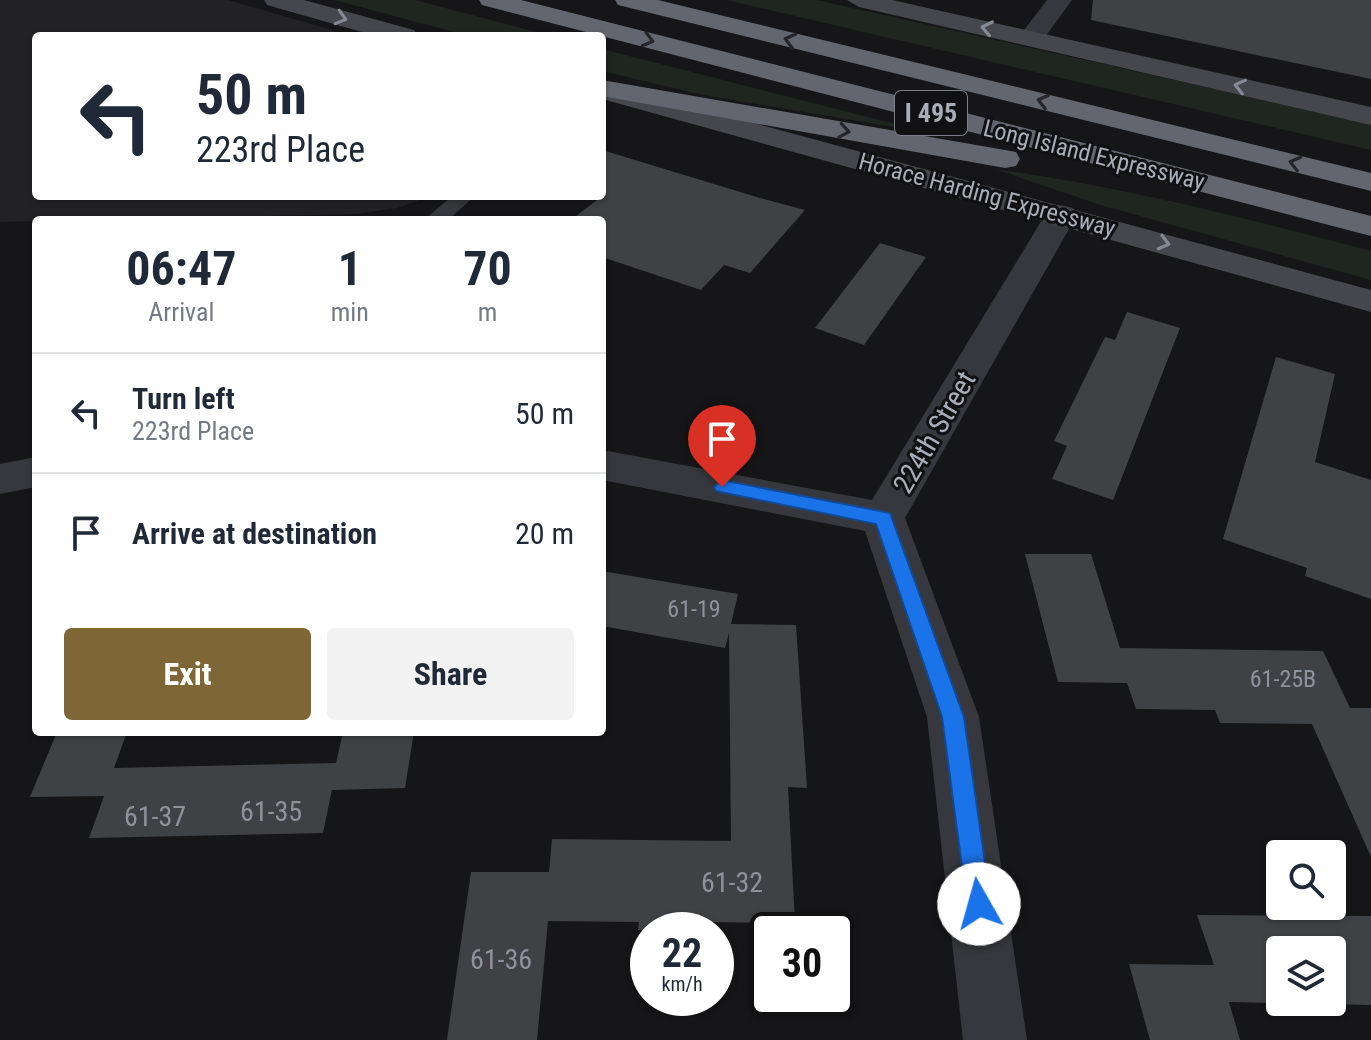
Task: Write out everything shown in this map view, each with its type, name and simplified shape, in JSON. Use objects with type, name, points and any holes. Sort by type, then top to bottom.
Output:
[{"type":"highway","name":"Long Island Expressway","points":[[491,0],[1371,226]]},
{"type":"highway","name":"Long Island Expressway","points":[[627,0],[1371,182]]},
{"type":"highway","points":[[606,90],[1175,191],[1371,240]]},
{"type":"main road","points":[[276,0],[391,32]]},
{"type":"main road","points":[[859,0],[1371,116]]},
{"type":"main road","name":"Horace Harding Expressway","points":[[606,90],[1371,301]]},
{"type":"street","points":[[1031,38],[1060,0]]},
{"type":"street","name":"224th Street","points":[[995,1040],[953,717],[883,518],[1061,215]]},
{"type":"street","points":[[606,466],[883,518]]},
{"type":"street","points":[[0,479],[32,473]]},
{"type":"lane","points":[[440,216],[460,200]]},
{"type":"shaded area","points":[[0,0],[228,0],[339,32],[32,32],[32,200],[420,200],[397,208],[357,214],[32,216],[32,221],[0,222]]},
{"type":"shaded area","points":[[334,0],[415,0],[537,32],[454,32]]},
{"type":"shaded area","points":[[726,0],[817,0],[1371,124],[1371,150]]},
{"type":"shaded area","points":[[606,50],[930,133],[703,95],[606,72]]},
{"type":"shaded area","points":[[995,169],[1137,194],[1371,251],[1371,280],[1104,206]]},
{"type":"building","points":[[1093,0],[1371,0],[1371,79],[1091,20]]},
{"type":"building","points":[[606,151],[805,210],[750,273],[724,265],[701,290],[606,258],[606,216],[576,216],[597,200],[606,200]]},
{"type":"building","points":[[880,243],[926,257],[864,345],[815,328]]},
{"type":"building","points":[[1127,312],[1180,328],[1113,500],[1052,479],[1067,446],[1054,441],[1105,337],[1115,340]]},
{"type":"building","points":[[1276,357],[1335,374],[1315,462],[1371,480],[1371,599],[1305,576],[1307,568],[1223,539]]},
{"type":"building","points":[[1025,554],[1091,554],[1120,648],[1323,651],[1350,708],[1371,708],[1371,857],[1312,724],[1220,723],[1215,710],[1136,709],[1127,683],[1058,682]]},
{"type":"building","points":[[606,572],[738,594],[731,624],[796,625],[807,788],[788,787],[794,912],[750,912],[750,923],[734,922],[734,912],[630,912],[630,922],[548,921],[537,1040],[447,1040],[471,872],[549,872],[552,839],[731,841],[729,633],[725,648],[606,627]]},
{"type":"building","points":[[55,736],[126,736],[114,768],[336,763],[342,736],[413,736],[405,788],[332,790],[323,833],[89,838],[104,796],[30,797]]},
{"type":"building","points":[[1197,915],[1266,915],[1266,920],[1346,920],[1346,916],[1371,916],[1371,1005],[1346,1004],[1346,936],[1266,936],[1266,1003],[1229,1002],[1240,1040],[1150,1040],[1129,964],[1214,965]]},
{"type":"route","points":[[722,487],[883,518],[953,717],[979,904]]}]
